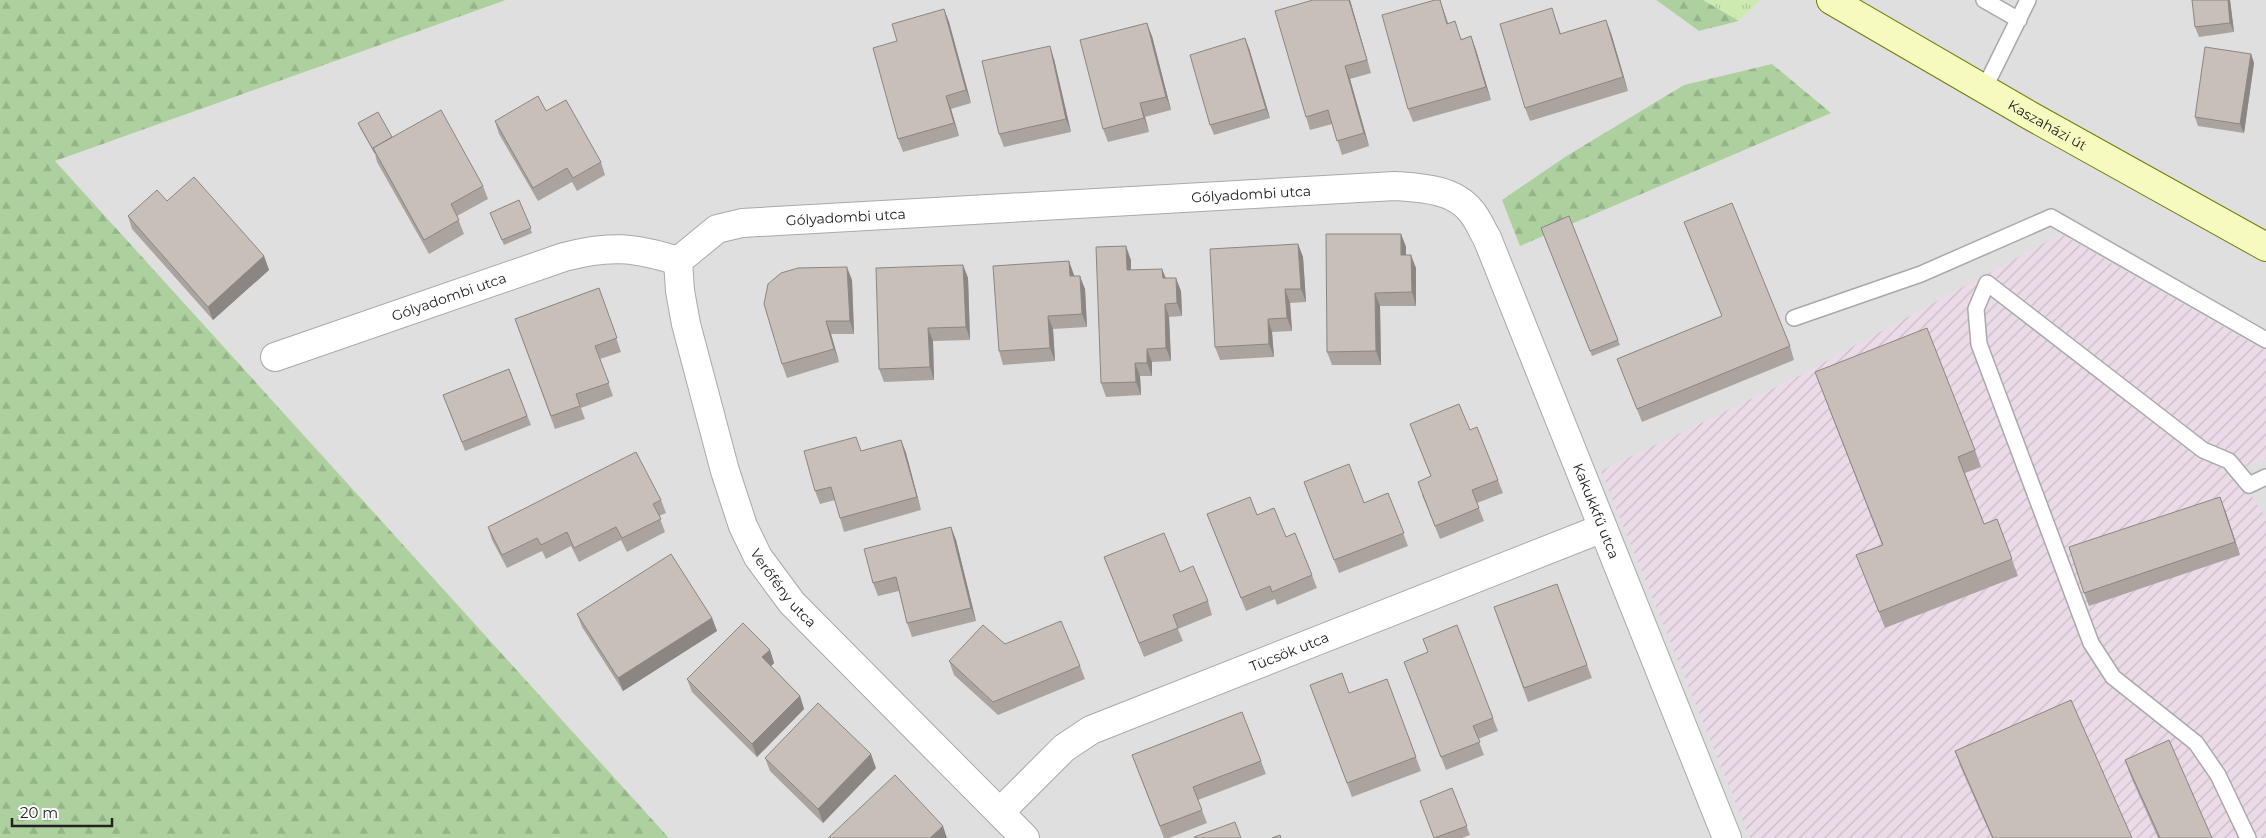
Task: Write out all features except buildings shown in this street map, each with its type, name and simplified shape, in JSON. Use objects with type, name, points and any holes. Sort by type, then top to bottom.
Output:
[{"type":"street","name":"Kaszaházi út","points":[[1831,0],[1984,90],[2266,247]]},
{"type":"street","name":"Gólyadombi utca","points":[[275,357],[564,257],[593,249],[618,248],[644,251],[678,261],[718,229],[742,223],[1395,186],[1422,188],[1449,194]]},
{"type":"street","name":"Kakukkfű utca","points":[[1449,194],[1471,211],[1487,238],[1728,838]]},
{"type":"street","name":"Verőfény utca","points":[[678,261],[680,291],[686,324],[725,471],[743,526],[758,556],[792,603],[1025,838]]},
{"type":"street","name":"Tücsök utca","points":[[1000,812],[1064,748],[1091,730],[1603,528]]},
{"type":"lane","points":[[1984,0],[2019,20]]},
{"type":"lane","points":[[1984,90],[2028,0]]},
{"type":"lane","points":[[1794,318],[1921,274],[2051,217],[2266,340]]},
{"type":"lane","points":[[2248,838],[2218,775],[2196,744],[2113,677],[2091,643],[1979,344],[1976,310],[1987,283],[2203,450],[2229,461],[2248,485],[2266,477]]},
{"type":"shaded area","points":[[506,0],[1656,0],[1699,31],[1739,21],[1761,0],[2266,0],[2266,838],[669,838],[54,161]]},
{"type":"shaded area","points":[[2061,234],[2266,351],[2266,458],[2237,471],[2266,519],[2266,838],[1750,838],[1601,471],[1797,377]]},
{"type":"green space","points":[[0,0],[506,0],[55,161],[669,838],[0,838]]},
{"type":"green space","points":[[1656,0],[1703,0],[1739,21],[1699,31]]},
{"type":"green space","points":[[1703,0],[1761,0],[1739,21]]},
{"type":"green space","points":[[1772,64],[1831,113],[1520,246],[1502,200],[1565,157],[1684,85]]}]
